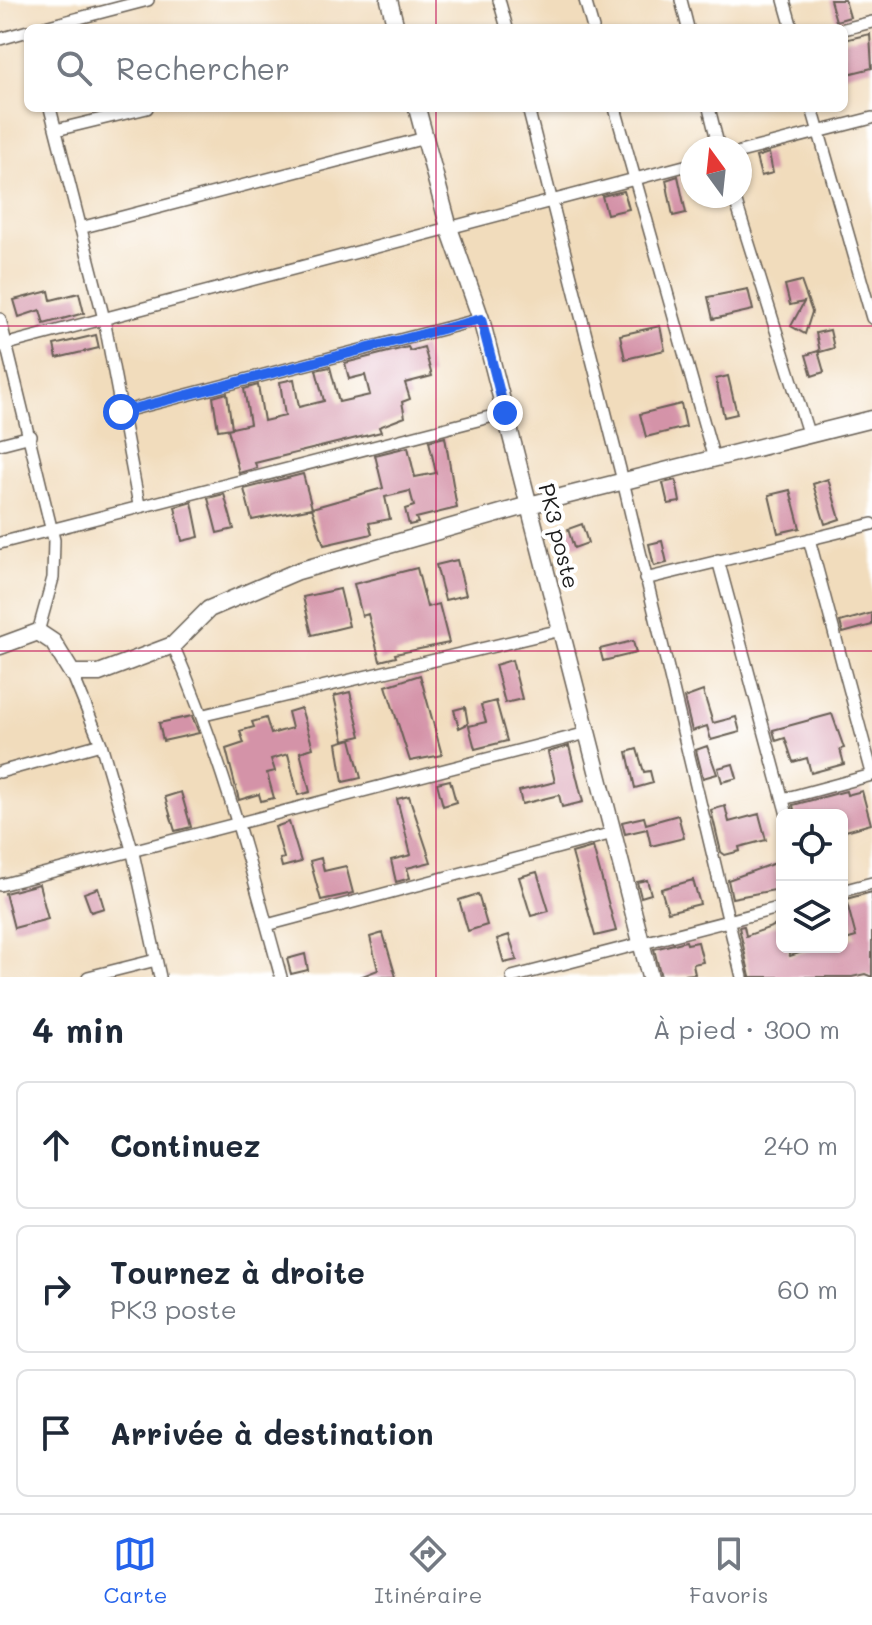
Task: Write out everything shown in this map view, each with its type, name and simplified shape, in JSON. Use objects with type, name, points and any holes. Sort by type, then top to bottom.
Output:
[{"type":"street","points":[[56,24],[148,0]]},
{"type":"street","points":[[389,0],[395,24]]},
{"type":"street","points":[[499,0],[506,24]]},
{"type":"street","points":[[585,0],[592,24]]},
{"type":"street","points":[[681,0],[687,24]]},
{"type":"street","points":[[784,0],[791,24]]},
{"type":"street","points":[[848,28],[872,22]]},
{"type":"street","points":[[0,39],[24,32]]},
{"type":"street","points":[[51,112],[104,319],[139,505]]},
{"type":"street","points":[[56,130],[130,112]]},
{"type":"street","name":"PK3 poste","points":[[418,112],[449,228],[481,319],[650,977]]},
{"type":"street","points":[[529,112],[623,481],[742,977]]},
{"type":"street","points":[[616,112],[714,459]]},
{"type":"street","points":[[710,112],[716,136]]},
{"type":"street","points":[[813,112],[872,318]]},
{"type":"street","points":[[752,149],[872,118]]},
{"type":"street","points":[[80,228],[425,138]]},
{"type":"street","points":[[3,346],[680,167]]},
{"type":"street","points":[[738,208],[809,436]]},
{"type":"street","points":[[0,319],[3,346],[31,436],[53,529],[53,578],[38,632]]},
{"type":"street","points":[[121,412],[481,319]]},
{"type":"street","points":[[0,543],[505,413]]},
{"type":"street","points":[[72,673],[99,673],[173,645],[209,609],[298,571],[529,505],[872,419]]},
{"type":"street","points":[[0,444],[31,436]]},
{"type":"street","points":[[645,579],[872,524]]},
{"type":"street","points":[[783,799],[872,774],[809,539]]},
{"type":"street","points":[[718,560],[786,809]]},
{"type":"street","points":[[204,715],[561,630]]},
{"type":"street","points":[[0,646],[38,632]]},
{"type":"street","points":[[38,632],[53,642],[72,673],[101,744],[133,853],[160,977]]},
{"type":"street","points":[[173,645],[204,715],[239,824],[281,977]]},
{"type":"street","points":[[0,885],[587,733]]},
{"type":"street","points":[[0,772],[101,744]]},
{"type":"street","points":[[267,925],[613,833]]},
{"type":"street","points":[[848,889],[872,883]]},
{"type":"street","points":[[512,977],[545,973],[776,909]]},
{"type":"street","points":[[88,977],[156,960]]},
{"type":"building","points":[[830,0],[845,0],[850,17],[836,21]]},
{"type":"building","points":[[870,34],[872,68],[848,74],[848,39]]},
{"type":"building","points":[[769,153],[773,173],[761,176],[756,157]]},
{"type":"building","points":[[678,176],[680,208],[685,208],[686,213],[673,216],[666,180]]},
{"type":"building","points":[[624,191],[629,209],[607,214],[602,196]]},
{"type":"building","points":[[801,281],[812,312],[805,334],[791,326],[804,302],[790,305],[785,285]]},
{"type":"building","points":[[748,289],[753,310],[713,319],[708,297]]},
{"type":"building","points":[[49,291],[51,300],[79,293],[84,313],[44,324],[40,310],[19,317],[14,300]]},
{"type":"building","points":[[660,326],[665,350],[625,359],[620,335]]},
{"type":"building","points":[[830,330],[834,348],[820,352],[816,333]]},
{"type":"building","points":[[96,335],[99,348],[57,358],[54,345]]},
{"type":"building","points":[[408,347],[410,351],[424,347],[432,376],[405,383],[410,399],[402,402],[405,417],[379,427],[381,432],[255,463],[257,468],[239,473],[228,429],[250,424],[244,389],[258,385],[264,421],[285,416],[280,382],[294,379],[299,407],[324,401],[316,370],[330,367],[339,402],[370,395],[365,375],[349,379],[345,363]]},
{"type":"building","points":[[818,351],[824,372],[812,376],[806,355]]},
{"type":"building","points":[[728,376],[737,414],[724,417],[716,379]]},
{"type":"building","points":[[227,393],[232,428],[218,430],[213,397]]},
{"type":"building","points":[[681,404],[686,427],[646,437],[640,414]]},
{"type":"building","points":[[445,437],[457,508],[416,518],[418,523],[409,525],[405,509],[414,506],[410,491],[385,497],[390,519],[369,523],[372,534],[324,545],[312,508],[383,488],[375,455],[408,447],[415,477],[436,473],[429,441]]},
{"type":"building","points":[[303,474],[312,508],[252,520],[244,489]]},
{"type":"building","points":[[828,479],[840,519],[825,524],[813,484]]},
{"type":"building","points":[[676,480],[680,502],[668,504],[663,483]]},
{"type":"building","points":[[790,490],[800,528],[778,533],[769,495]]},
{"type":"building","points":[[224,494],[234,529],[217,533],[208,498]]},
{"type":"building","points":[[192,502],[199,537],[182,541],[175,507]]},
{"type":"building","points":[[582,524],[588,543],[574,548],[568,529]]},
{"type":"building","points":[[662,541],[667,563],[654,566],[649,544]]},
{"type":"building","points":[[457,560],[466,595],[445,600],[436,565]]},
{"type":"building","points":[[417,568],[427,607],[439,604],[449,643],[395,654],[396,657],[380,661],[368,614],[362,616],[354,584]]},
{"type":"building","points":[[340,589],[349,626],[312,635],[303,597]]},
{"type":"building","points":[[872,613],[872,625],[843,633],[840,622]]},
{"type":"building","points":[[633,641],[636,653],[603,661],[600,649]]},
{"type":"building","points":[[512,660],[522,699],[505,703],[495,665]]},
{"type":"building","points":[[420,675],[442,755],[410,761],[386,686]]},
{"type":"building","points":[[703,691],[713,723],[736,717],[740,732],[711,740],[707,726],[692,731],[684,698]]},
{"type":"building","points":[[350,692],[361,736],[344,740],[334,696]]},
{"type":"building","points":[[496,701],[507,741],[475,749],[469,726],[486,722],[481,705]]},
{"type":"building","points":[[465,707],[468,724],[459,728],[454,710]]},
{"type":"building","points":[[301,708],[313,748],[300,752],[310,792],[298,795],[288,754],[271,759],[275,771],[267,773],[274,798],[261,801],[259,794],[239,800],[226,749],[244,743],[240,731],[254,727],[252,722],[266,718],[271,734],[292,728],[288,712]]},
{"type":"building","points":[[832,714],[844,748],[840,749],[844,764],[811,773],[807,758],[793,762],[785,738],[776,741],[773,730]]},
{"type":"building","points":[[192,716],[199,733],[163,741],[159,723]]},
{"type":"building","points":[[351,739],[361,778],[343,782],[337,743]]},
{"type":"building","points":[[569,746],[583,802],[562,807],[559,795],[522,804],[519,791],[555,782],[548,752]]},
{"type":"building","points":[[707,746],[717,774],[703,778],[696,750]]},
{"type":"building","points":[[637,749],[644,772],[650,771],[653,783],[635,788],[627,752]]},
{"type":"building","points":[[733,764],[737,778],[722,782],[718,768]]},
{"type":"building","points":[[450,780],[456,802],[443,806],[437,783]]},
{"type":"building","points":[[846,791],[847,795],[862,791],[871,824],[848,830],[848,809],[794,809],[793,805]]},
{"type":"building","points":[[181,792],[191,827],[175,831],[165,797]]},
{"type":"building","points":[[409,796],[431,862],[407,868],[410,878],[396,882],[391,860],[411,855],[397,799]]},
{"type":"building","points":[[725,806],[729,822],[759,814],[766,840],[739,847],[740,851],[725,855],[721,852],[711,810]]},
{"type":"building","points":[[678,815],[684,838],[651,846],[647,829],[625,834],[622,822],[644,817],[646,824]]},
{"type":"building","points":[[289,822],[301,862],[282,867],[280,859],[284,858],[275,827]]},
{"type":"building","points":[[593,847],[616,931],[595,936],[572,853]]},
{"type":"building","points":[[321,858],[324,871],[346,866],[353,893],[321,900],[310,861]]},
{"type":"building","points":[[775,863],[776,890],[732,898],[728,880]]},
{"type":"building","points":[[537,872],[549,911],[531,916],[519,877]]},
{"type":"building","points":[[647,880],[651,894],[641,897],[637,882]]},
{"type":"building","points":[[693,880],[700,904],[668,912],[661,889]]},
{"type":"building","points":[[39,884],[48,919],[14,928],[5,893]]},
{"type":"building","points":[[98,888],[104,908],[91,912],[84,893]]},
{"type":"building","points":[[872,892],[872,977],[865,974],[852,977],[750,977],[739,927],[744,926],[746,936],[776,925],[776,953],[789,953],[790,956],[799,953],[848,953],[848,939],[856,937],[848,898]]},
{"type":"building","points":[[478,894],[487,925],[468,931],[459,900]]},
{"type":"building","points":[[383,933],[396,977],[360,977],[378,970],[370,937]]},
{"type":"building","points":[[509,935],[517,960],[504,963],[497,939]]},
{"type":"building","points":[[686,941],[687,944],[698,942],[703,962],[693,964],[695,974],[661,977],[654,949]]},
{"type":"building","points":[[305,954],[308,970],[291,974],[287,959]]},
{"type":"route","points":[[121,412],[481,319],[505,413]]}]
